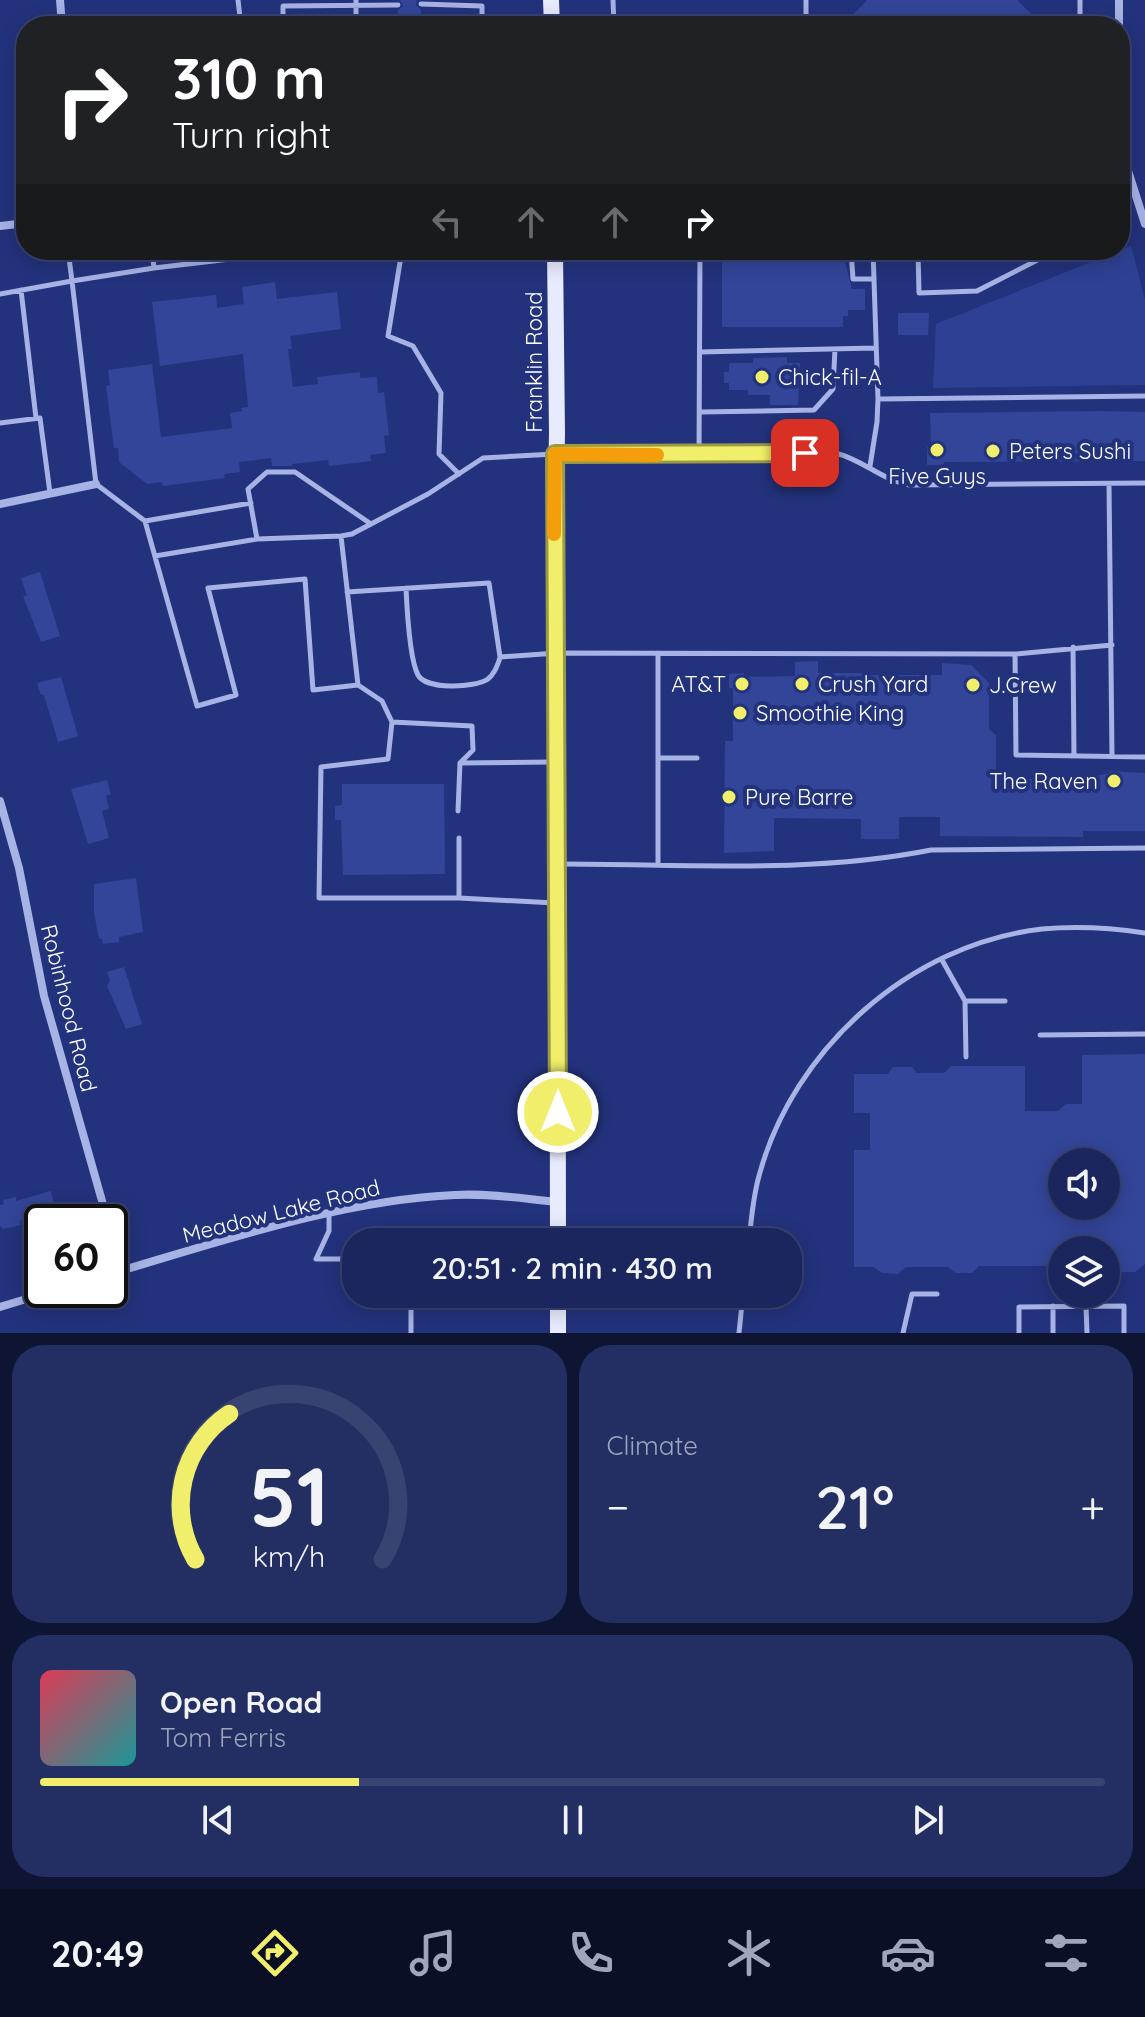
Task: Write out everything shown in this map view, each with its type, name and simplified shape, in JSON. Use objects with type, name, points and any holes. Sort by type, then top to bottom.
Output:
[{"type":"main road","name":"Franklin Road","points":[[555,260],[558,1228]]},
{"type":"main road","points":[[558,1308],[558,1333]]},
{"type":"street","points":[[1130,176],[1144,217]]},
{"type":"street","points":[[0,504],[96,484]]},
{"type":"street","name":"Robinhood Road","points":[[0,801],[19,868],[44,996],[103,1204]]},
{"type":"street","name":"Meadow Lake Road","points":[[128,1269],[329,1213],[422,1197],[460,1194],[559,1202]]},
{"type":"street","points":[[0,1307],[24,1300]]},
{"type":"lane","points":[[421,4],[482,6],[482,16]]},
{"type":"lane","points":[[283,16],[283,6],[398,5]]},
{"type":"lane","points":[[69,260],[96,484],[145,521],[197,706],[236,695],[208,588],[305,579],[313,690],[358,685],[382,701],[392,722],[388,759],[321,767],[319,898],[459,898],[557,903]]},
{"type":"lane","points":[[153,260],[154,268]]},
{"type":"lane","points":[[0,294],[222,260]]},
{"type":"lane","points":[[400,260],[388,336],[413,346],[441,393],[439,454],[459,474]]},
{"type":"lane","points":[[699,455],[700,260]]},
{"type":"lane","points":[[852,260],[853,279],[874,279]]},
{"type":"lane","points":[[870,466],[878,399],[873,260]]},
{"type":"lane","points":[[918,260],[919,293],[977,291],[1037,260]]},
{"type":"lane","points":[[21,290],[36,418]]},
{"type":"lane","points":[[700,352],[875,348]]},
{"type":"lane","points":[[700,412],[814,410],[833,389],[835,349]]},
{"type":"lane","points":[[878,399],[1145,396]]},
{"type":"lane","points":[[0,423],[40,418],[50,494]]},
{"type":"lane","points":[[155,556],[257,539],[352,534],[428,494],[483,458],[555,454],[835,453],[910,485],[1145,483]]},
{"type":"lane","points":[[257,539],[248,489],[267,472],[295,472],[371,524]]},
{"type":"lane","points":[[1109,484],[1112,756]]},
{"type":"lane","points":[[145,521],[251,503]]},
{"type":"lane","points":[[341,536],[358,685]]},
{"type":"lane","points":[[347,592],[406,588],[489,583],[500,657],[495,672],[485,681],[458,686],[427,683],[418,675],[406,588]]},
{"type":"lane","points":[[500,657],[557,653],[1015,654],[1112,645]]},
{"type":"lane","points":[[1073,647],[1074,756]]},
{"type":"lane","points":[[658,653],[658,864]]},
{"type":"lane","points":[[1015,654],[1016,755],[1145,757]]},
{"type":"lane","points":[[392,722],[472,726],[473,750],[460,763],[458,811]]},
{"type":"lane","points":[[658,758],[697,758]]},
{"type":"lane","points":[[460,763],[557,762]]},
{"type":"lane","points":[[459,838],[459,898]]},
{"type":"lane","points":[[557,864],[816,864],[931,850],[1145,848]]},
{"type":"lane","points":[[751,1228],[759,1175],[795,1093],[829,1045],[860,1014],[905,979],[984,943],[1040,930],[1077,928],[1145,933]]},
{"type":"lane","points":[[942,960],[965,1001],[966,1057]]},
{"type":"lane","points":[[965,1001],[1005,1001]]},
{"type":"lane","points":[[1040,1035],[1145,1034]]},
{"type":"lane","points":[[329,1213],[329,1231],[316,1259],[342,1259]]},
{"type":"lane","points":[[903,1333],[912,1294],[937,1294]]},
{"type":"lane","points":[[1019,1333],[1019,1307],[1048,1306]]},
{"type":"lane","points":[[1120,1306],[1124,1306],[1124,1333]]},
{"type":"lane","points":[[411,1308],[411,1333]]},
{"type":"lane","points":[[739,1333],[742,1308]]},
{"type":"lane","points":[[1053,1308],[1053,1333]]},
{"type":"lane","points":[[1086,1308],[1087,1333]]},
{"type":"shaded area","points":[[1130,246],[1145,300],[1145,385],[933,388],[936,324],[1096,260],[1130,260]]},
{"type":"building","points":[[400,0],[417,0],[421,16],[398,16],[398,10],[403,6]]},
{"type":"building","points":[[867,0],[1017,0],[1034,16],[852,16]]},
{"type":"building","points":[[722,260],[845,260],[852,289],[865,289],[865,310],[848,310],[848,316],[843,316],[843,327],[722,327]]},
{"type":"building","points":[[275,282],[277,299],[337,292],[341,329],[290,336],[292,349],[288,349],[293,387],[318,384],[317,377],[360,372],[360,378],[377,377],[378,393],[384,392],[389,435],[384,436],[386,453],[370,455],[371,461],[329,466],[328,460],[292,466],[272,466],[271,458],[239,462],[240,472],[224,474],[225,478],[163,486],[162,482],[147,484],[119,462],[118,448],[114,448],[106,386],[110,385],[108,370],[152,364],[161,437],[232,428],[230,413],[248,407],[243,354],[160,366],[152,302],[216,295],[217,308],[244,304],[242,287]]},
{"type":"building","points":[[898,313],[929,313],[928,335],[898,335]]},
{"type":"building","name":"Chick-fil-A","points":[[787,357],[787,363],[800,363],[798,405],[770,405],[770,395],[748,395],[748,390],[729,390],[729,383],[724,383],[724,372],[729,372],[729,363],[753,363],[753,358]]},
{"type":"building","points":[[1145,412],[1145,461],[944,462],[944,465],[927,465],[927,447],[931,447],[930,413]]},
{"type":"building","points":[[40,572],[60,636],[41,642],[23,596],[27,596],[21,578]]},
{"type":"building","points":[[818,661],[818,673],[865,675],[942,675],[942,663],[971,665],[989,683],[989,729],[996,735],[996,771],[1007,781],[1042,778],[1070,781],[1076,774],[1101,775],[1109,771],[1145,773],[1145,831],[1083,831],[1083,837],[940,836],[940,817],[899,817],[899,839],[861,839],[861,819],[774,818],[774,851],[724,853],[725,741],[733,741],[733,688],[729,688],[729,674],[744,673],[744,677],[795,676],[795,662]]},
{"type":"building","points":[[61,677],[78,736],[58,742],[44,695],[41,695],[37,683]]},
{"type":"building","points":[[107,780],[111,794],[106,796],[109,809],[102,811],[109,838],[88,844],[71,789]]},
{"type":"building","points":[[342,784],[444,784],[445,874],[343,875],[341,820],[335,820],[335,806],[342,805]]},
{"type":"building","points":[[136,878],[143,932],[119,937],[119,942],[103,944],[99,939],[94,913],[94,884]]},
{"type":"building","points":[[124,967],[142,1024],[126,1029],[107,986],[110,981],[107,972]]},
{"type":"building","points":[[1145,1054],[1145,1264],[1135,1272],[1120,1272],[1120,1236],[1048,1236],[1048,1266],[979,1266],[972,1273],[956,1273],[948,1267],[906,1267],[898,1274],[882,1273],[874,1267],[854,1267],[854,1150],[870,1150],[870,1113],[854,1113],[854,1074],[888,1074],[893,1067],[912,1067],[917,1073],[944,1073],[951,1066],[1025,1066],[1025,1111],[1058,1111],[1066,1104],[1082,1104],[1082,1055]]},
{"type":"building","points":[[51,1191],[54,1204],[24,1204],[21,1225],[3,1229],[0,1226],[0,1205],[4,1204],[3,1200],[16,1197],[16,1201]]},
{"type":"slow traffic","points":[[554,534],[555,454],[657,455]]},
{"type":"place","name":"Chick-fil-A","points":[[762,377]]},
{"type":"place","name":"Five Guys","points":[[937,450]]},
{"type":"place","name":"Peters Sushi","points":[[993,451]]},
{"type":"place","name":"AT&T","points":[[742,684]]},
{"type":"place","name":"Crush Yard","points":[[802,684]]},
{"type":"place","name":"J.Crew","points":[[973,685]]},
{"type":"place","name":"Smoothie King","points":[[740,713]]},
{"type":"place","name":"The Raven","points":[[1114,781]]},
{"type":"place","name":"Pure Barre","points":[[729,797]]},
{"type":"route","points":[[558,1112],[555,454],[805,453]]}]
